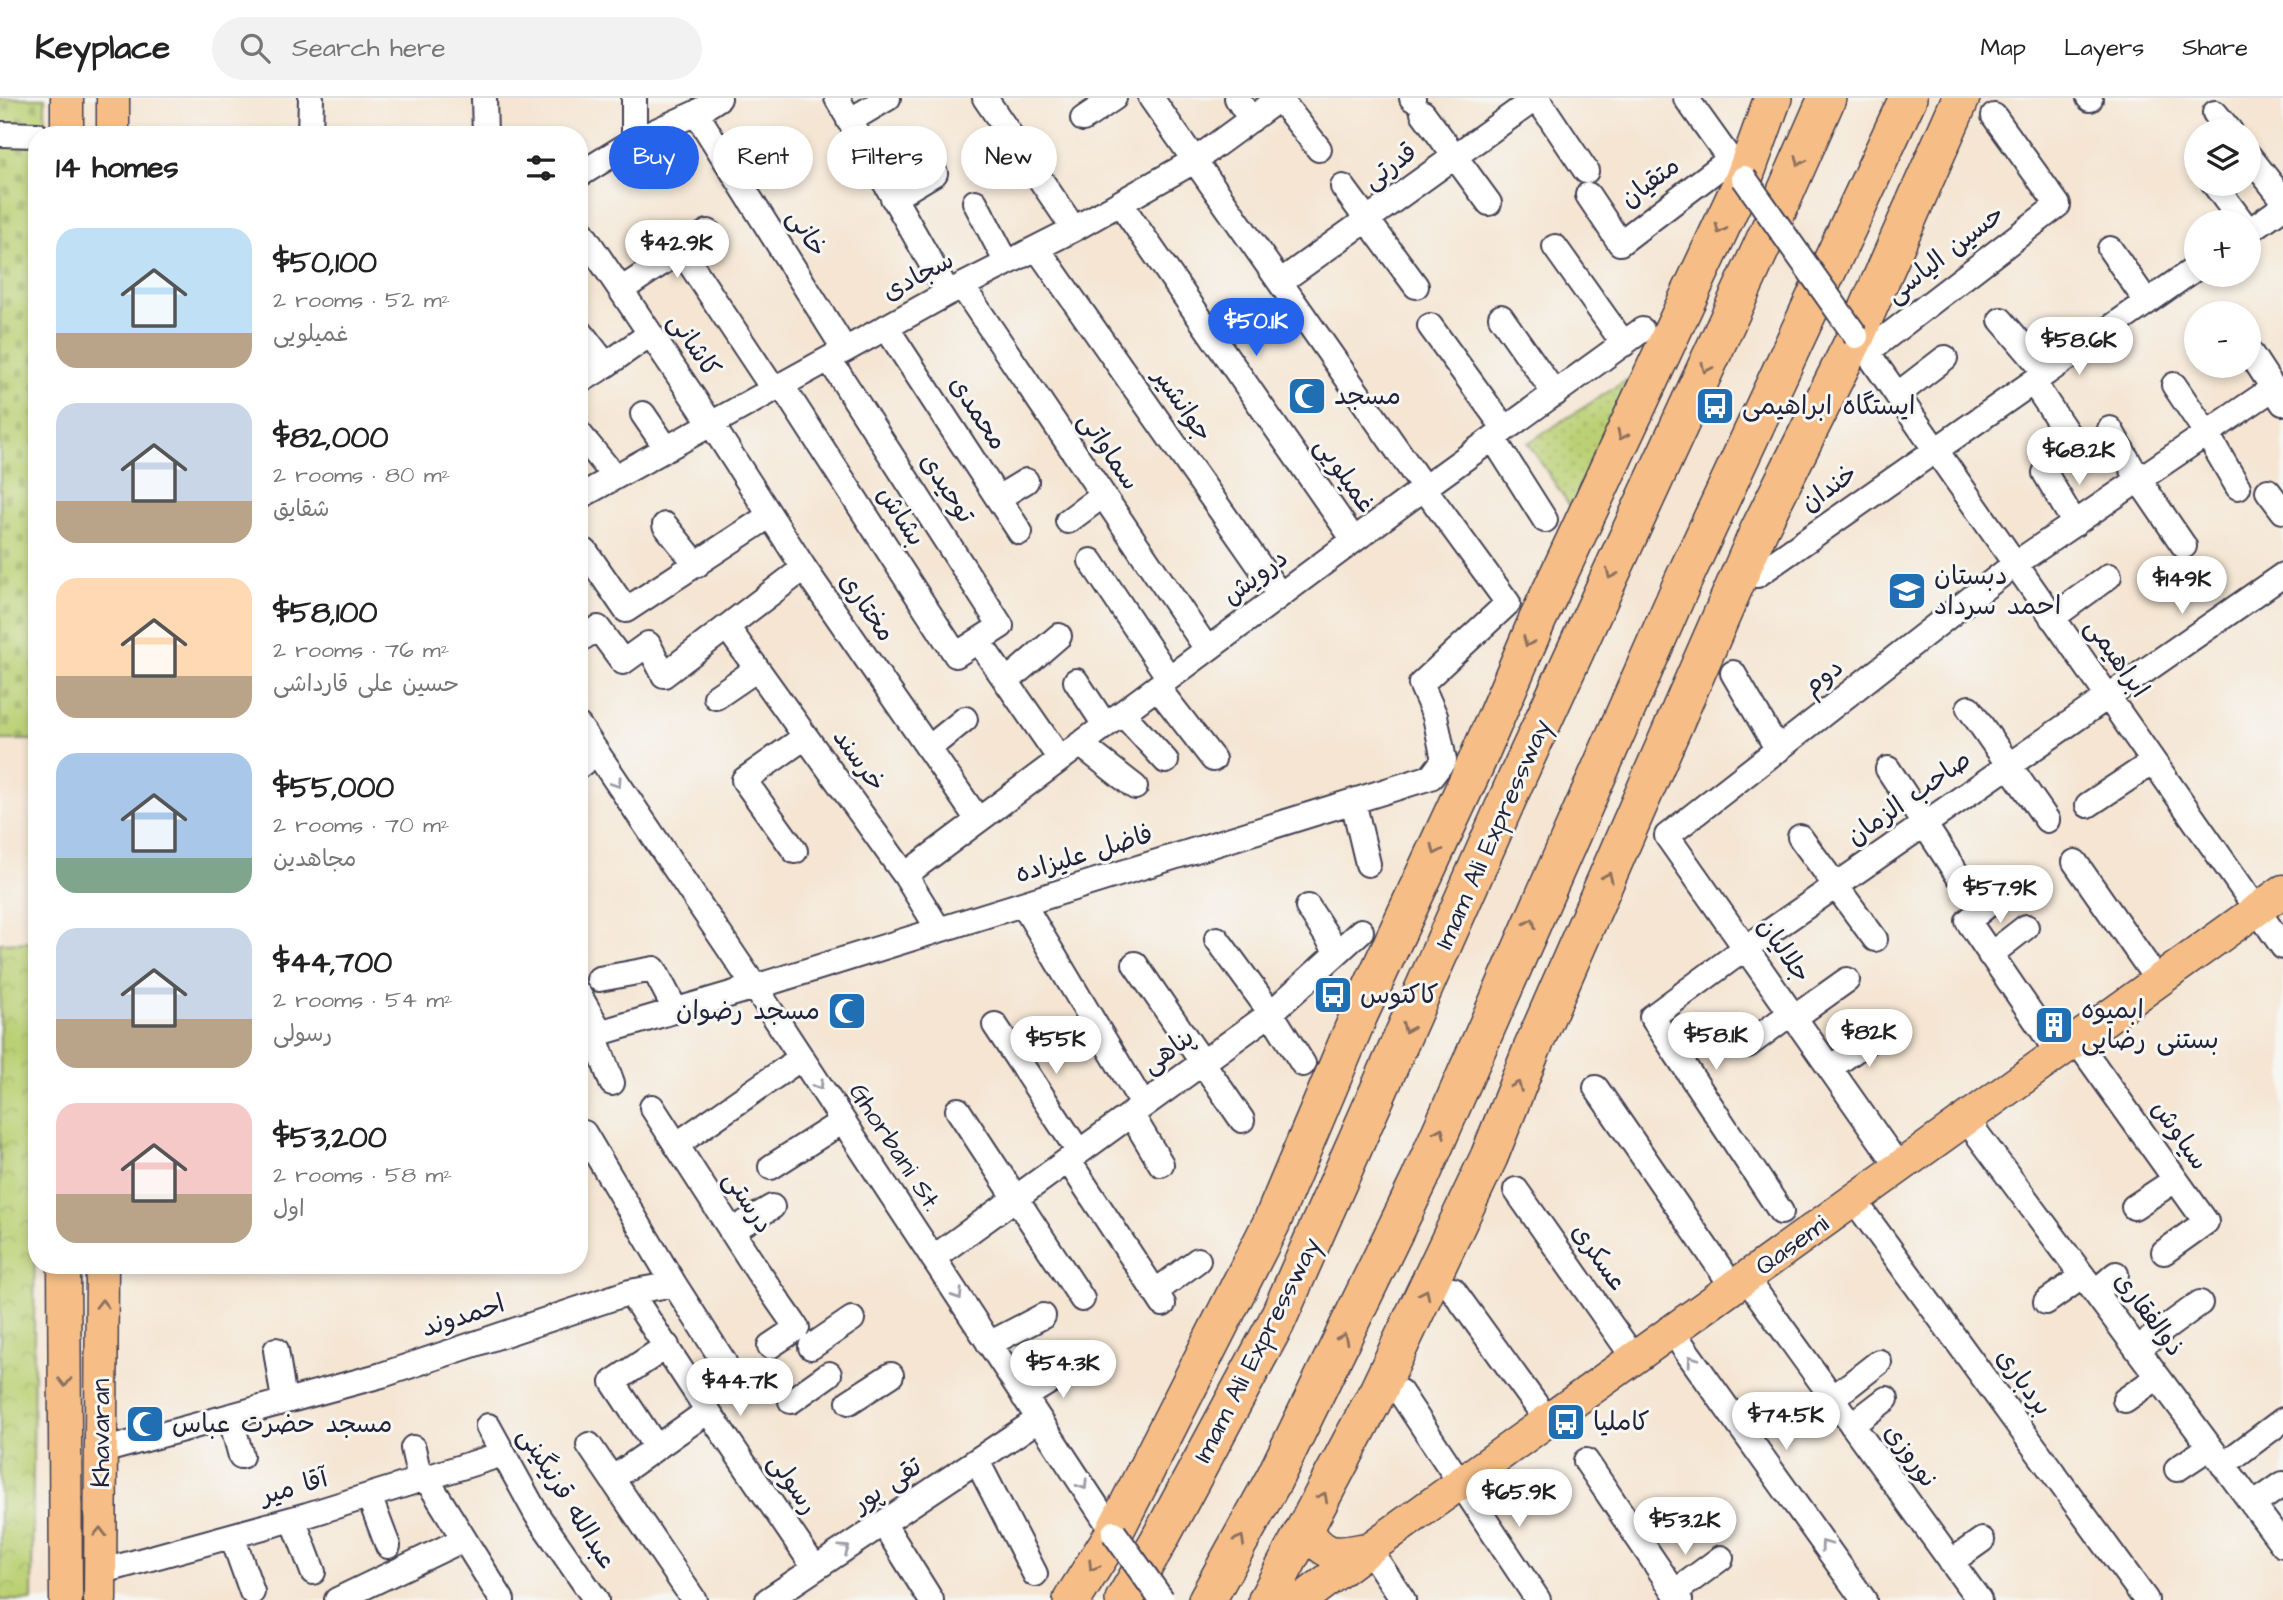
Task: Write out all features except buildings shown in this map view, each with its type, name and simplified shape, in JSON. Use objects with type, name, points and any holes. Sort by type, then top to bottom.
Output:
[{"type":"highway","points":[[1072,1600],[1114,1533],[1270,1224],[1359,1015],[1477,761],[1736,169],[1773,98]]},
{"type":"highway","name":"Imam Ali Expressway","points":[[1124,1600],[1276,1323],[1515,782],[1762,246],[1827,98]]},
{"type":"highway","points":[[1207,1600],[1274,1479],[1419,1181],[1683,581],[1908,98]]},
{"type":"highway","points":[[1267,1600],[1378,1391],[1483,1169],[1538,1036],[1759,530],[1862,344],[1961,98]]},
{"type":"main road","points":[[67,98],[67,126]]},
{"type":"main road","points":[[113,98],[113,126]]},
{"type":"main road","name":"Qasemi","points":[[1322,1594],[1369,1549],[2283,891]]},
{"type":"main road","name":"Khavaran","points":[[64,1274],[66,1600]]},
{"type":"main road","name":"Khavaran","points":[[100,1586],[102,1274]]},
{"type":"main road","points":[[1306,1529],[1318,1546],[1334,1555],[1369,1549]]},
{"type":"street","points":[[310,126],[311,98]]},
{"type":"street","points":[[484,98],[485,126]]},
{"type":"street","points":[[634,98],[634,126]]},
{"type":"street","points":[[667,126],[696,113],[719,98]]},
{"type":"street","name":"سماواتی","points":[[837,98],[894,198],[955,290],[1103,495],[1208,649]]},
{"type":"street","points":[[849,121],[888,98]]},
{"type":"street","points":[[985,98],[1074,229]]},
{"type":"street","points":[[1083,119],[1114,98]]},
{"type":"street","points":[[1151,98],[1424,488]]},
{"type":"street","points":[[1237,98],[1251,120]]},
{"type":"street","points":[[1279,98],[1319,149]]},
{"type":"street","name":"سجادی","points":[[588,493],[886,327],[1074,229],[1194,161],[1279,98]]},
{"type":"street","name":"قدرتی","points":[[1280,282],[1536,98]]},
{"type":"street","name":"متقیان","points":[[1536,98],[1620,243],[1736,169]]},
{"type":"street","points":[[1686,98],[1736,169]]},
{"type":"street","points":[[1416,103],[1489,203]]},
{"type":"street","name":"خانی","points":[[696,113],[837,355]]},
{"type":"street","name":"حسین الیاسی","points":[[1862,344],[2058,205],[1994,116]]},
{"type":"street","points":[[0,134],[28,135]]},
{"type":"street","points":[[588,169],[609,156]]},
{"type":"street","name":"ابراهیمی","points":[[1736,169],[1898,395],[2283,947]]},
{"type":"street","points":[[2261,172],[2283,200]]},
{"type":"street","points":[[1343,187],[1416,286]]},
{"type":"street","points":[[894,198],[909,189]]},
{"type":"street","points":[[975,202],[1007,263]]},
{"type":"street","name":"غمیلویی","points":[[1120,203],[1354,540]]},
{"type":"street","points":[[2261,223],[2283,207]]},
{"type":"street","points":[[621,290],[708,232]]},
{"type":"street","name":"کاشانی","points":[[588,241],[712,425]]},
{"type":"street","name":"درویش","points":[[905,875],[1424,488],[1633,337],[1555,247]]},
{"type":"street","name":"جوانشیر","points":[[1037,248],[1280,595]]},
{"type":"street","points":[[2110,249],[2147,302]]},
{"type":"street","points":[[681,250],[778,388]]},
{"type":"street","name":"خندان","points":[[1757,575],[2184,276]]},
{"type":"street","points":[[1501,317],[1555,394]]},
{"type":"street","points":[[2001,320],[2040,377],[2076,445]]},
{"type":"street","points":[[1430,326],[1499,433],[1545,520]]},
{"type":"street","name":"محمدی","points":[[886,327],[1020,532]]},
{"type":"street","points":[[588,376],[650,334]]},
{"type":"street","points":[[588,342],[606,365]]},
{"type":"street","name":"توحیدی","points":[[837,355],[1001,626],[979,642]]},
{"type":"street","points":[[1898,395],[1945,359]]},
{"type":"street","points":[[2261,370],[2278,396]]},
{"type":"street","points":[[2174,385],[2238,487]]},
{"type":"street","name":"بشاش","points":[[778,388],[956,655],[979,642]]},
{"type":"street","name":"دوم","points":[[1667,836],[2015,564],[2207,434],[2278,396]]},
{"type":"street","points":[[643,414],[667,449]]},
{"type":"street","name":"مختاری","points":[[712,425],[804,568],[978,820]]},
{"type":"street","points":[[2110,429],[2139,480],[2184,546]]},
{"type":"street","points":[[588,444],[615,478]]},
{"type":"street","points":[[2045,473],[2075,524]]},
{"type":"street","points":[[998,498],[1026,481]]},
{"type":"street","name":"فاضل علیزاده","points":[[591,1036],[1432,777],[1444,760],[1435,716],[1421,684],[1508,603],[1424,488]]},
{"type":"street","points":[[2268,491],[2283,511]]},
{"type":"street","points":[[1068,521],[1103,495]]},
{"type":"street","points":[[588,555],[626,610],[769,516]]},
{"type":"street","points":[[665,525],[697,565]]},
{"type":"street","points":[[1091,561],[1163,682],[1213,759]]},
{"type":"street","points":[[692,667],[804,568]]},
{"type":"street","name":"صاحب الزمان","points":[[1781,1212],[1652,1017],[1746,948],[2283,575]]},
{"type":"street","points":[[2052,618],[2109,576]]},
{"type":"street","points":[[589,634],[623,662],[648,644],[664,675],[731,633]]},
{"type":"street","name":"خرسند","points":[[731,633],[905,875],[939,930]]},
{"type":"street","points":[[1007,681],[1059,636]]},
{"type":"street","points":[[979,642],[1060,759]]},
{"type":"street","points":[[716,697],[757,669]]},
{"type":"street","points":[[1733,673],[1778,750]]},
{"type":"street","points":[[1076,681],[1114,719],[1166,761]]},
{"type":"street","points":[[1969,708],[2047,820]]},
{"type":"street","points":[[929,748],[965,719]]},
{"type":"street","points":[[795,851],[744,780],[806,737]]},
{"type":"street","points":[[1080,744],[1135,786]]},
{"type":"street","name":"Ghorbani St.","points":[[588,759],[755,987],[1114,1533],[1162,1600]]},
{"type":"street","points":[[2088,805],[2153,762]]},
{"type":"street","points":[[1888,769],[1957,874]]},
{"type":"street","points":[[1353,802],[1368,864]]},
{"type":"street","name":"جلالیان","points":[[1667,836],[1899,1167]]},
{"type":"street","points":[[1800,837],[1875,939]]},
{"type":"street","points":[[2075,862],[2158,981]]},
{"type":"street","points":[[2004,892],[1968,921],[1990,955],[2067,1046]]},
{"type":"street","points":[[1023,904],[1134,1104],[1161,1164]]},
{"type":"street","points":[[1308,907],[1337,952]]},
{"type":"street","points":[[1990,955],[2026,927]]},
{"type":"street","name":"پناهی","points":[[933,1258],[1074,1156],[1134,1104],[1203,1062],[1271,1013],[1361,931]]},
{"type":"street","points":[[1217,939],[1271,1013],[1303,1064]]},
{"type":"street","points":[[1135,964],[1241,1120]]},
{"type":"street","points":[[599,979],[654,969],[676,1011]]},
{"type":"street","points":[[1748,1045],[1847,980]]},
{"type":"street","points":[[995,1025],[1159,1298],[1198,1259]]},
{"type":"street","points":[[1830,1068],[1881,1032]]},
{"type":"street","points":[[591,1036],[612,1083]]},
{"type":"street","name":"سیاوش","points":[[2067,1046],[2206,1222],[2164,1252]]},
{"type":"street","points":[[676,1144],[801,1058]]},
{"type":"street","name":"نوروزی","points":[[1596,1088],[1739,1282],[1833,1398],[1979,1600]]},
{"type":"street","name":"درستی","points":[[652,1107],[731,1231],[804,1338]]},
{"type":"street","points":[[958,1110],[1082,1298]]},
{"type":"street","name":"ذوالفقاری","points":[[1966,1119],[2283,1545]]},
{"type":"street","points":[[771,1167],[843,1121]]},
{"type":"street","points":[[588,1140],[723,1362]]},
{"type":"street","points":[[2134,1207],[2175,1180]]},
{"type":"street","name":"عسکری","points":[[1516,1190],[1634,1358]]},
{"type":"street","name":"بردباری","points":[[1854,1199],[2146,1600]]},
{"type":"street","points":[[731,1231],[772,1207]]},
{"type":"street","points":[[2046,1302],[2116,1274]]},
{"type":"street","name":"احمدوند","points":[[102,1451],[382,1375],[630,1292],[674,1284]]},
{"type":"street","points":[[1453,1290],[1548,1420]]},
{"type":"street","name":"رسولی","points":[[630,1292],[815,1568]]},
{"type":"street","points":[[2137,1349],[2200,1303]]},
{"type":"street","points":[[989,1344],[1043,1316]]},
{"type":"street","points":[[770,1346],[804,1338],[852,1319]]},
{"type":"street","points":[[1672,1331],[1864,1600]]},
{"type":"street","points":[[656,1447],[613,1381],[667,1346]]},
{"type":"street","points":[[276,1350],[284,1401]]},
{"type":"street","points":[[1833,1398],[1880,1362]]},
{"type":"street","points":[[1024,1397],[1079,1364]]},
{"type":"street","points":[[791,1401],[829,1374]]},
{"type":"street","points":[[849,1402],[891,1375]]},
{"type":"street","points":[[2125,1401],[2158,1377]]},
{"type":"street","points":[[1400,1392],[1538,1600]]},
{"type":"street","points":[[1852,1425],[1886,1399]]},
{"type":"street","points":[[612,1479],[708,1411]]},
{"type":"street","points":[[230,1416],[242,1456]]},
{"type":"street","name":"تقی پور","points":[[768,1600],[793,1593],[815,1568],[1039,1419]]},
{"type":"street","points":[[2177,1469],[2216,1456],[2283,1420]]},
{"type":"street","name":"عبدالله قرنیگینی","points":[[488,1426],[537,1516],[596,1600]]},
{"type":"street","points":[[589,1445],[694,1600]]},
{"type":"street","points":[[412,1448],[423,1479],[502,1600]]},
{"type":"street","name":"آقا میر","points":[[100,1586],[232,1536],[503,1454]]},
{"type":"street","points":[[977,1461],[1035,1574]]},
{"type":"street","points":[[1586,1461],[1678,1596],[1721,1558]]},
{"type":"street","points":[[2253,1505],[2283,1483]]},
{"type":"street","points":[[369,1496],[388,1546]]},
{"type":"street","points":[[293,1519],[313,1572]]},
{"type":"street","points":[[883,1523],[931,1600]]},
{"type":"street","points":[[232,1536],[252,1592]]},
{"type":"street","points":[[337,1600],[464,1539]]},
{"type":"street","points":[[1951,1562],[1982,1539]]},
{"type":"street","points":[[1369,1549],[1402,1600]]},
{"type":"green space","points":[[0,98],[45,98],[45,126],[28,126],[28,740],[0,740]]},
{"type":"green space","points":[[1655,362],[1580,521],[1528,443]]},
{"type":"green space","points":[[28,942],[28,1274],[34,1274],[32,1600],[0,1600],[0,943]]},
{"type":"place","name":"مسجد","points":[[1307,396]]},
{"type":"place","name":"ایستگاه ابراهیمی","points":[[1715,406]]},
{"type":"place","name":"دبستان احمد سرداد","points":[[1907,591]]},
{"type":"place","name":"کاکتوس","points":[[1333,995]]},
{"type":"place","name":"مسجد رضوان","points":[[847,1011]]},
{"type":"place","name":"ابمیوه بستنی رضایی","points":[[2054,1025]]},
{"type":"place","name":"کاملیا","points":[[1566,1422]]},
{"type":"place","name":"مسجد حضرت عباس","points":[[145,1424]]}]
